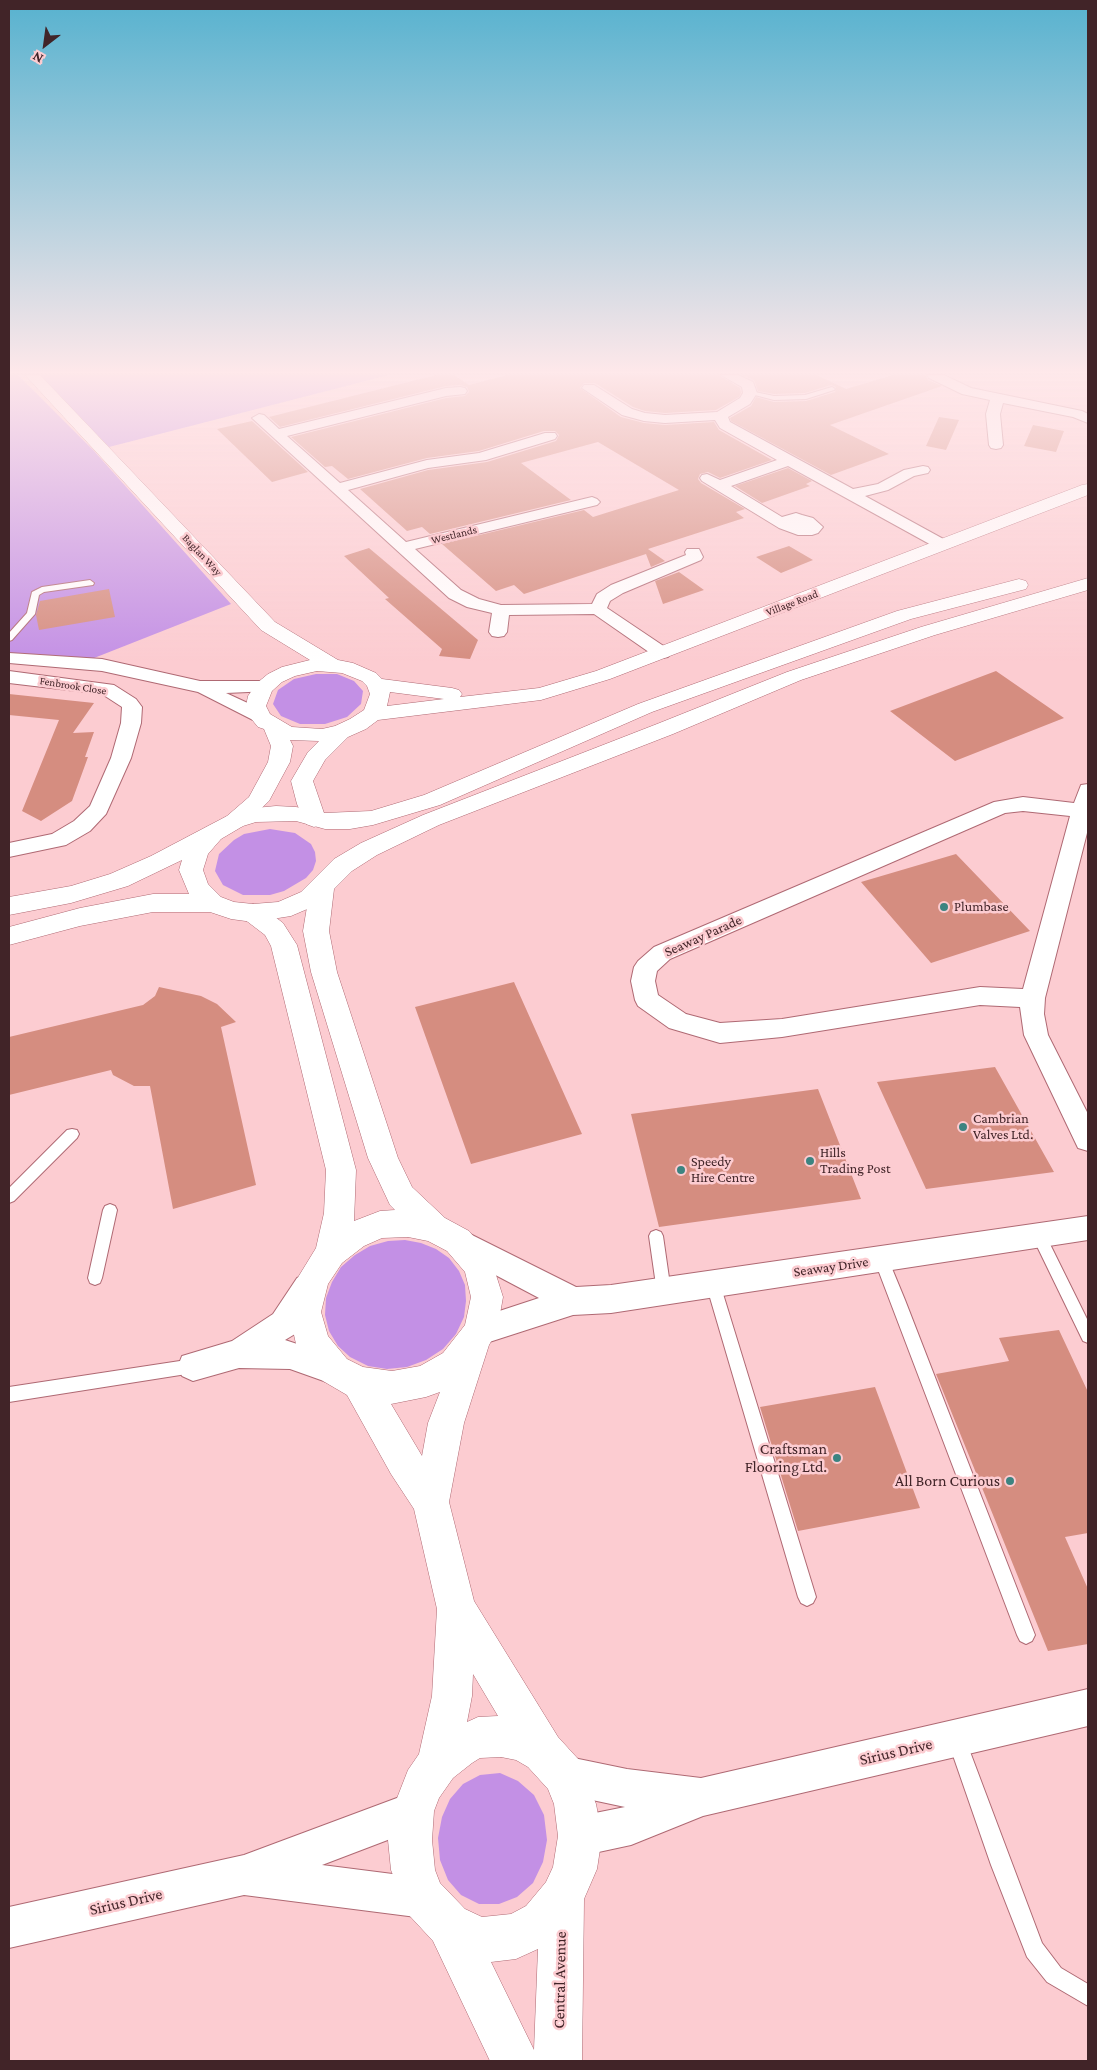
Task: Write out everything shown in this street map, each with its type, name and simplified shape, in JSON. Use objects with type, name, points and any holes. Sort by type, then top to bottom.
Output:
[{"type":"street","name":"Baglan Way","points":[[123,472],[268,626],[331,664]]},
{"type":"street","name":"Westlands","points":[[318,472],[456,594],[473,603],[500,610],[598,609]]},
{"type":"street","points":[[337,488],[399,472]]},
{"type":"street","points":[[747,472],[713,481],[786,525]]},
{"type":"street","points":[[810,472],[941,544]]},
{"type":"street","points":[[852,494],[884,487],[909,473],[916,472]]},
{"type":"street","name":"Village Road","points":[[372,714],[541,694],[603,675],[1088,489]]},
{"type":"street","name":"Westlands","points":[[404,547],[592,502]]},
{"type":"street","points":[[662,653],[598,609],[603,598],[618,589],[695,558],[693,552]]},
{"type":"street","points":[[235,821],[255,815],[276,813],[296,814],[314,819],[350,821],[373,818],[432,800],[645,708],[904,615],[1088,567]]},
{"type":"street","points":[[9,936],[80,917],[153,903],[212,903],[231,910],[253,913],[282,910],[296,906],[322,888],[343,865],[360,854],[431,820],[665,729],[794,676],[928,631],[1088,584]]},
{"type":"street","points":[[498,632],[500,610]]},
{"type":"street","name":"Baglan Way","points":[[268,626],[289,671]]},
{"type":"street","name":"Fenbrook Close","points":[[9,658],[102,665],[200,687],[264,687]]},
{"type":"street","points":[[9,906],[71,894],[119,880],[160,862],[235,821],[258,801],[279,762],[282,746],[256,706],[264,687],[275,678],[302,667],[331,664],[359,671],[369,677],[376,684],[380,694],[378,704],[372,714],[358,724],[340,732],[305,735],[288,733],[267,722]]},
{"type":"street","name":"Fenbrook Close","points":[[9,677],[107,689],[132,707],[131,723],[121,758],[98,809],[82,826],[58,840],[9,850]]},
{"type":"street","name":"Village Road","points":[[376,684],[491,699]]},
{"type":"street","name":"Fenbrook Close","points":[[200,687],[267,722]]},
{"type":"street","points":[[314,819],[302,781],[316,757],[340,732]]},
{"type":"street","name":"Seaway Parade","points":[[1033,998],[980,996],[782,1028],[720,1033],[678,1021],[647,1000],[643,981],[646,967],[662,953],[1001,807],[1085,801],[1033,998],[1032,1014],[1036,1035],[1088,1140]]},
{"type":"street","points":[[212,903],[197,888],[192,870],[197,851],[213,834]]},
{"type":"street","points":[[322,888],[316,931],[324,972],[383,1158],[401,1196],[446,1234],[479,1266],[487,1297],[478,1335],[446,1423],[431,1502]]},
{"type":"street","points":[[253,913],[274,929],[284,945],[341,1170],[340,1213],[331,1253]]},
{"type":"street","points":[[239,1354],[284,1324],[331,1253],[353,1236],[380,1226],[408,1223],[446,1234],[573,1301]]},
{"type":"street","name":"Seaway Drive","points":[[478,1335],[573,1301],[611,1299],[664,1292],[1088,1228]]},
{"type":"street","points":[[313,1279],[305,1312],[313,1344],[347,1376],[431,1502],[456,1609],[452,1696],[438,1763]]},
{"type":"street","points":[[193,1366],[239,1354],[290,1355],[347,1376],[392,1388],[426,1381],[455,1364],[478,1335]]},
{"type":"street","points":[[437,1912],[481,1940],[516,1936],[542,1922],[562,1898],[575,1869],[580,1836],[575,1804],[553,1764],[456,1609]]},
{"type":"street","name":"Sirius Drive","points":[[580,1836],[630,1825],[703,1797],[1088,1707]]},
{"type":"street","points":[[516,2061],[413,1870],[410,1840],[413,1811],[423,1785],[438,1763],[457,1748],[478,1738],[501,1736],[522,1740],[553,1764]]},
{"type":"street","name":"Sirius Drive","points":[[553,1764],[627,1788],[703,1797]]},
{"type":"street","name":"Sirius Drive","points":[[9,1928],[244,1876],[413,1811]]},
{"type":"street","name":"Sirius Drive","points":[[244,1876],[437,1912]]},
{"type":"street","name":"Central Avenue","points":[[558,2061],[562,1898]]},
{"type":"lane","points":[[9,638],[31,614],[35,594],[42,590],[90,583]]},
{"type":"lane","points":[[9,1197],[72,1134]]},
{"type":"lane","points":[[95,1278],[110,1210]]},
{"type":"lane","points":[[656,1236],[664,1292]]},
{"type":"lane","points":[[1039,1236],[1088,1336]]},
{"type":"lane","points":[[881,1259],[902,1309],[1026,1635]]},
{"type":"lane","points":[[714,1284],[807,1597]]},
{"type":"lane","points":[[9,1395],[193,1366]]},
{"type":"lane","points":[[956,1738],[1001,1865],[1034,1950],[1054,1975],[1088,1996]]},
{"type":"shaded area","points":[[9,472],[112,472],[231,604],[89,660],[9,656]]},
{"type":"shaded area","points":[[316,674],[337,674],[354,681],[363,691],[361,704],[347,717],[325,724],[300,724],[281,716],[273,704],[278,690],[294,679]]},
{"type":"shaded area","points":[[270,829],[295,833],[311,844],[315,852],[316,861],[313,870],[306,878],[284,891],[270,895],[243,895],[223,885],[215,871],[219,854],[234,840],[244,834]]},
{"type":"shaded area","points":[[405,1240],[421,1243],[436,1249],[449,1258],[459,1271],[465,1285],[464,1317],[456,1334],[443,1349],[426,1360],[407,1367],[387,1369],[368,1366],[350,1357],[338,1346],[329,1331],[325,1315],[326,1298],[332,1282],[341,1267],[355,1255],[370,1246],[388,1241]]},
{"type":"shaded area","points":[[500,1773],[518,1781],[534,1795],[544,1815],[547,1840],[543,1862],[533,1883],[517,1897],[499,1904],[479,1904],[461,1895],[448,1880],[440,1860],[438,1838],[442,1817],[450,1799],[463,1784],[480,1775]]},
{"type":"building","points":[[261,472],[308,472],[272,482]]},
{"type":"building","points":[[339,472],[376,472],[348,479]]},
{"type":"building","points":[[422,472],[533,472],[571,500],[430,534],[422,527],[407,531],[360,489]]},
{"type":"building","points":[[648,472],[738,472],[720,478],[708,472],[700,474],[698,479],[701,483],[745,509],[736,512],[744,518],[648,549],[665,561],[651,567],[646,554],[524,594],[514,585],[496,591],[442,544],[584,510],[593,517],[679,490]]},
{"type":"building","points":[[777,472],[795,472],[812,481],[806,484],[810,486],[762,503],[735,486]]},
{"type":"building","points":[[825,472],[840,472],[831,475]]},
{"type":"building","points":[[789,546],[813,560],[781,573],[756,557]]},
{"type":"building","points":[[369,548],[478,640],[470,659],[439,656],[442,649],[385,599],[389,598],[344,556]]},
{"type":"building","points":[[679,572],[704,590],[663,604],[655,581]]},
{"type":"building","points":[[109,589],[115,617],[39,630],[36,615],[40,601]]},
{"type":"building","points":[[996,671],[1064,718],[955,761],[890,711]]},
{"type":"building","points":[[9,694],[94,703],[73,733],[94,732],[85,757],[88,757],[72,801],[41,821],[22,811],[59,720],[9,715]]},
{"type":"building","name":"Plumbase","points":[[956,854],[1030,931],[931,963],[861,882]]},
{"type":"building","points":[[514,982],[582,1134],[471,1164],[415,1007]]},
{"type":"building","points":[[159,987],[201,996],[217,1004],[236,1022],[221,1027],[256,1185],[173,1209],[150,1086],[134,1086],[113,1075],[111,1070],[9,1095],[9,1037],[143,1005],[155,996]]},
{"type":"building","name":"Cambrian Valves Ltd.","points":[[995,1067],[1054,1172],[926,1189],[877,1082]]},
{"type":"building","points":[[818,1089],[861,1199],[659,1227],[631,1114]]},
{"type":"building","points":[[1059,1330],[1088,1392],[1088,1533],[1065,1537],[1088,1589],[1088,1644],[1048,1651],[936,1374],[1009,1361],[999,1338]]},
{"type":"building","name":"Craftsman Flooring Ltd.","points":[[875,1387],[920,1508],[798,1531],[760,1407]]},
{"type":"place","name":"Plumbase","points":[[944,907]]},
{"type":"place","name":"Cambrian Valves Ltd.","points":[[963,1127]]},
{"type":"place","name":"Hills Trading Post","points":[[810,1161]]},
{"type":"place","name":"Speedy Hire Centre","points":[[681,1170]]},
{"type":"place","name":"Craftsman Flooring Ltd.","points":[[837,1458]]},
{"type":"place","name":"All Born Curious","points":[[1010,1481]]}]
